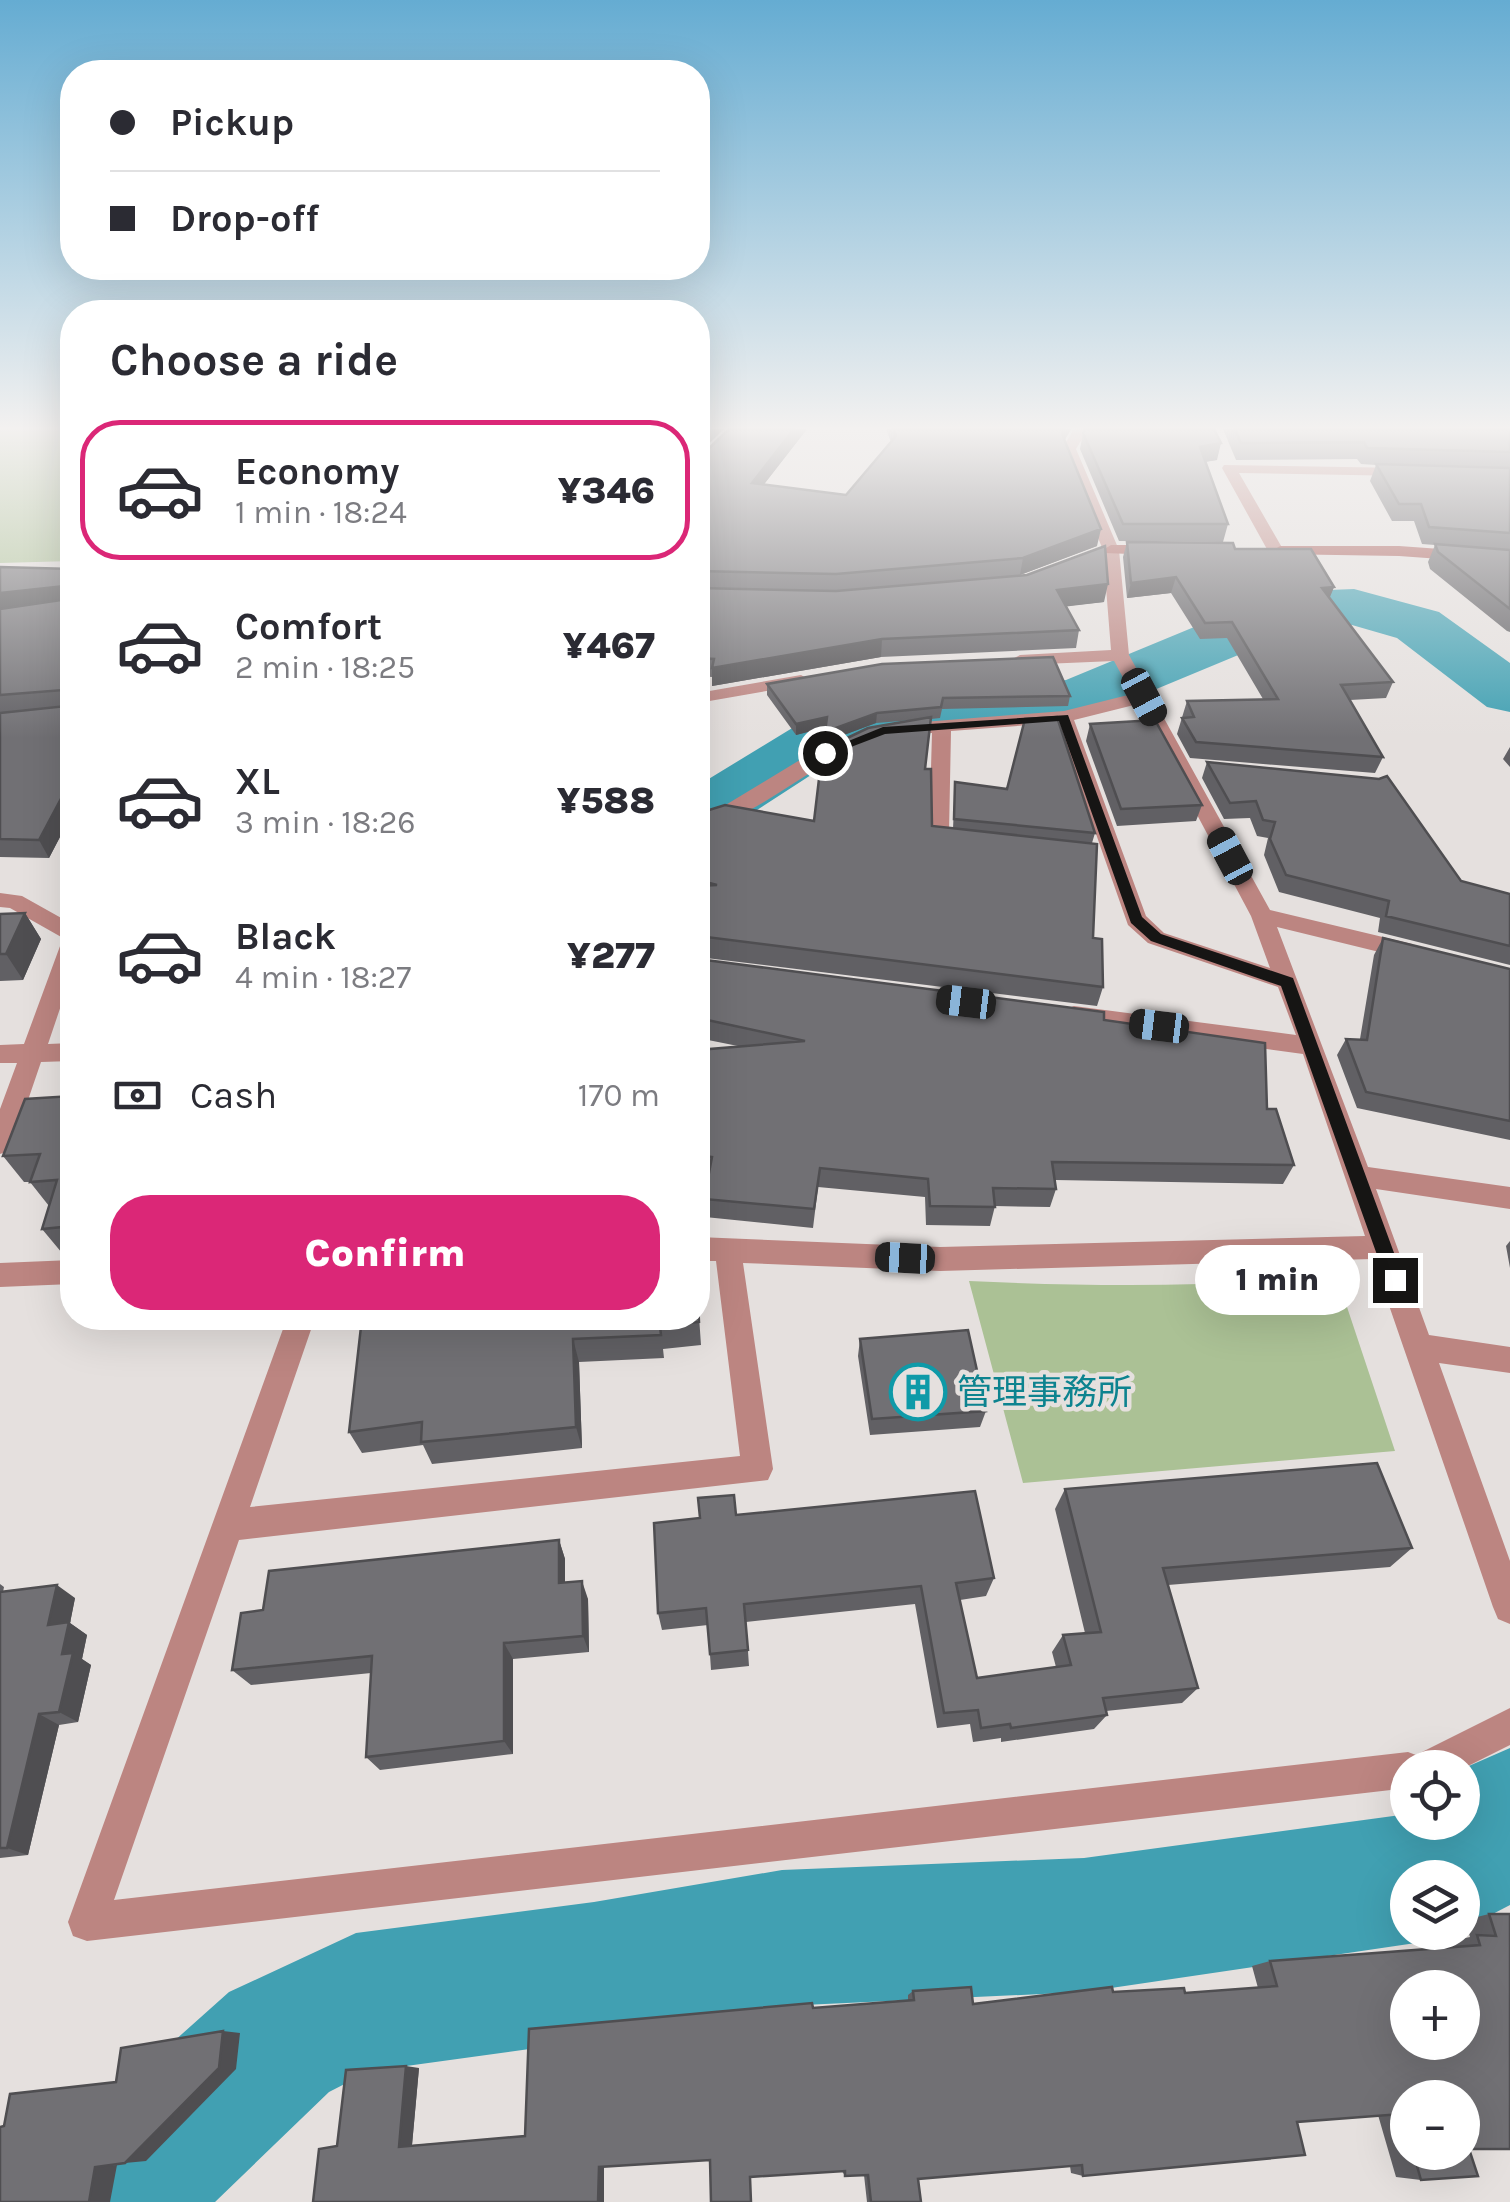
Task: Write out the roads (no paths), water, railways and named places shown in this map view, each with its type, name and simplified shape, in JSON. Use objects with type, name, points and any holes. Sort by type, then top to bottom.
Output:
[{"type":"street","points":[[1095,532],[1120,655],[1191,768],[1262,916],[1359,1176],[1510,1607]]},
{"type":"street","points":[[1265,532],[1276,552]]},
{"type":"street","points":[[1102,553],[1166,550]]},
{"type":"street","points":[[1258,551],[1510,558]]},
{"type":"street","points":[[1000,660],[1120,655]]},
{"type":"street","points":[[710,696],[826,676]]},
{"type":"street","points":[[710,821],[825,753],[876,734],[1064,717],[1144,697]]},
{"type":"street","points":[[1064,717],[1104,855],[1136,920],[1156,938],[1288,982]]},
{"type":"street","points":[[942,726],[939,839],[978,842]]},
{"type":"street","points":[[0,900],[14,901],[60,926]]},
{"type":"street","points":[[1262,916],[1434,958]]},
{"type":"street","points":[[0,1144],[60,976]]},
{"type":"street","points":[[1054,1013],[1312,1046]]},
{"type":"street","points":[[0,1054],[60,1052]]},
{"type":"street","points":[[1359,1176],[1510,1198]]},
{"type":"street","points":[[226,1524],[757,1469],[713,1249],[940,1259],[1384,1247]]},
{"type":"street","points":[[0,1275],[60,1272]]},
{"type":"street","points":[[296,1330],[87,1922],[1390,1772]]},
{"type":"street","points":[[1418,1347],[1510,1360]]},
{"type":"street","points":[[1463,1750],[1510,1726]]},
{"type":"waterway","points":[[732,795],[848,722],[1078,698],[1266,619],[1304,609],[1354,607],[1418,625],[1510,693]]},
{"type":"waterway","points":[[1462,1860],[1510,1812]]},
{"type":"waterway","points":[[118,2202],[123,2187],[279,2042],[356,2003],[594,1971],[782,1938],[1084,1925],[1390,1882]]},
{"type":"place","name":"管理事務所","points":[[918,1392]]}]
